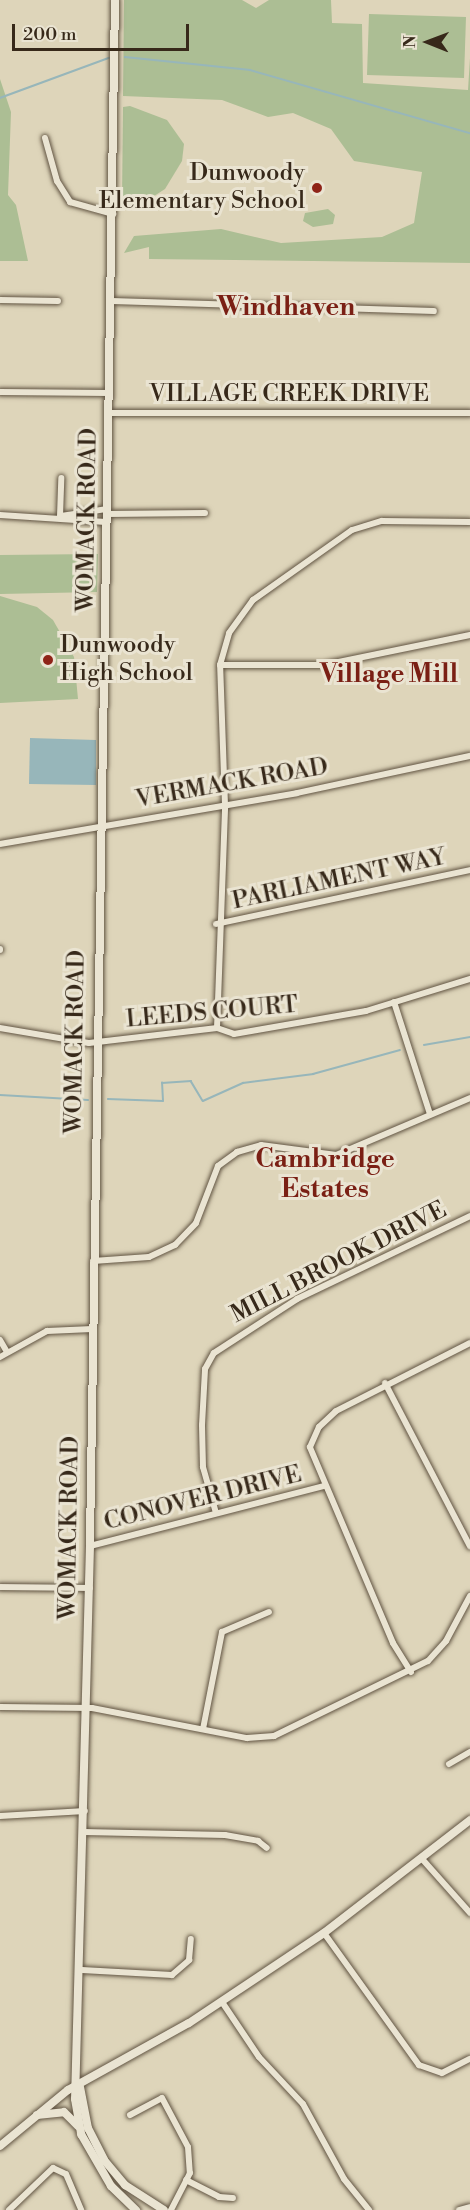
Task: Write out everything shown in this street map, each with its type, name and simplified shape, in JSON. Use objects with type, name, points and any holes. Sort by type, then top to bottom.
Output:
[{"type":"street","name":"WOMACK ROAD","points":[[79,2084],[90,1588],[96,1043],[112,301],[115,0]]},
{"type":"street","points":[[45,138],[57,181],[70,202],[113,214]]},
{"type":"street","points":[[0,300],[58,301]]},
{"type":"street","points":[[112,301],[434,311]]},
{"type":"street","points":[[0,392],[109,393]]},
{"type":"street","name":"VILLAGE CREEK DRIVE","points":[[109,413],[470,413]]},
{"type":"street","points":[[60,516],[61,478]]},
{"type":"street","points":[[0,515],[95,516],[205,513]]},
{"type":"street","points":[[95,516],[107,515]]},
{"type":"street","points":[[217,1029],[216,924],[225,805],[220,665],[229,633],[247,607],[352,530],[382,521],[470,522]]},
{"type":"street","points":[[220,665],[324,665],[470,635]]},
{"type":"street","name":"VERMACK ROAD","points":[[0,844],[225,805],[470,756]]},
{"type":"street","name":"PARLIAMENT WAY","points":[[216,924],[470,870]]},
{"type":"street","name":"LEEDS COURT","points":[[0,1028],[96,1043],[217,1029],[234,1034],[285,1027],[394,1002],[470,979]]},
{"type":"street","points":[[394,1002],[430,1114]]},
{"type":"street","points":[[93,1261],[149,1257],[175,1245],[196,1223],[218,1166],[237,1152],[261,1145],[336,1155],[470,1098]]},
{"type":"street","name":"MILL BROOK DRIVE","points":[[216,1513],[203,1467],[202,1425],[205,1369],[214,1353],[297,1299],[470,1216]]},
{"type":"street","points":[[0,1357],[47,1331],[92,1329]]},
{"type":"street","points":[[0,1340],[7,1352]]},
{"type":"street","points":[[411,1672],[393,1643],[363,1565],[311,1458],[313,1436],[336,1412],[385,1383],[470,1342]]},
{"type":"street","points":[[385,1383],[470,1546]]},
{"type":"street","name":"CONOVER DRIVE","points":[[90,1546],[324,1486]]},
{"type":"street","points":[[0,1587],[90,1588]]},
{"type":"street","points":[[0,1707],[86,1708],[247,1738],[274,1736],[411,1672],[446,1641],[470,1596]]},
{"type":"street","points":[[203,1729],[222,1632],[269,1612]]},
{"type":"street","points":[[449,1764],[470,1752]]},
{"type":"street","points":[[0,1816],[85,1810]]},
{"type":"street","points":[[0,2146],[35,2115],[79,2084],[222,2002],[324,1933],[423,1860],[470,1820]]},
{"type":"street","points":[[84,1832],[225,1835],[258,1841],[267,1848]]},
{"type":"street","points":[[423,1860],[470,1913]]},
{"type":"street","points":[[324,1933],[419,2065],[442,2073],[470,2059]]},
{"type":"street","points":[[82,1970],[172,1975],[189,1960],[191,1939]]},
{"type":"street","points":[[222,2002],[259,2057],[303,2104],[344,2179],[369,2210]]},
{"type":"street","points":[[78,2126],[79,2084]]},
{"type":"street","points":[[79,2084],[88,2128],[104,2160],[125,2185],[164,2210]]},
{"type":"street","points":[[130,2115],[162,2098],[191,2154],[186,2180],[171,2210]]},
{"type":"street","points":[[35,2115],[64,2112],[78,2126],[111,2186],[135,2210]]},
{"type":"street","points":[[9,2210],[53,2168],[66,2174],[81,2210]]},
{"type":"street","points":[[186,2180],[219,2197],[233,2198]]},
{"type":"street","points":[[459,2210],[470,2207]]},
{"type":"green space","points":[[124,0],[242,0],[256,8],[269,0],[331,0],[332,23],[362,24],[363,83],[468,90],[470,58],[470,263],[149,259],[149,247],[124,253],[134,236],[221,229],[281,243],[382,237],[414,223],[422,172],[354,161],[331,129],[293,113],[268,117],[222,100],[123,96]]},
{"type":"green space","points":[[369,14],[466,17],[464,78],[367,75]]},
{"type":"green space","points":[[0,79],[11,112],[8,195],[16,205],[28,261],[0,261]]},
{"type":"green space","points":[[130,106],[167,120],[184,144],[182,161],[165,189],[134,209],[122,202],[123,107]]},
{"type":"green space","points":[[328,209],[335,215],[333,224],[313,227],[303,221],[305,213]]},
{"type":"green space","points":[[98,554],[97,592],[0,594],[0,555]]},
{"type":"green space","points":[[0,596],[37,607],[53,620],[74,657],[78,699],[0,703]]},
{"type":"water","points":[[30,738],[96,740],[96,785],[29,784]]},
{"type":"waterway","points":[[125,57],[250,70],[470,133]]},
{"type":"waterway","points":[[0,98],[109,58]]},
{"type":"waterway","points":[[424,1045],[470,1037]]},
{"type":"waterway","points":[[108,1099],[163,1101],[162,1083],[191,1081],[203,1101],[243,1083],[313,1074],[400,1050]]},
{"type":"waterway","points":[[0,1095],[88,1100]]},
{"type":"place","name":"Dunwoody Elementary School","points":[[317,188]]},
{"type":"place","name":"Dunwoody High School","points":[[48,660]]},
{"type":"district","name":"Windhaven","points":[[286,308]]},
{"type":"district","name":"Village Mill","points":[[389,675]]},
{"type":"district","name":"Cambridge Estates","points":[[325,1175]]}]
